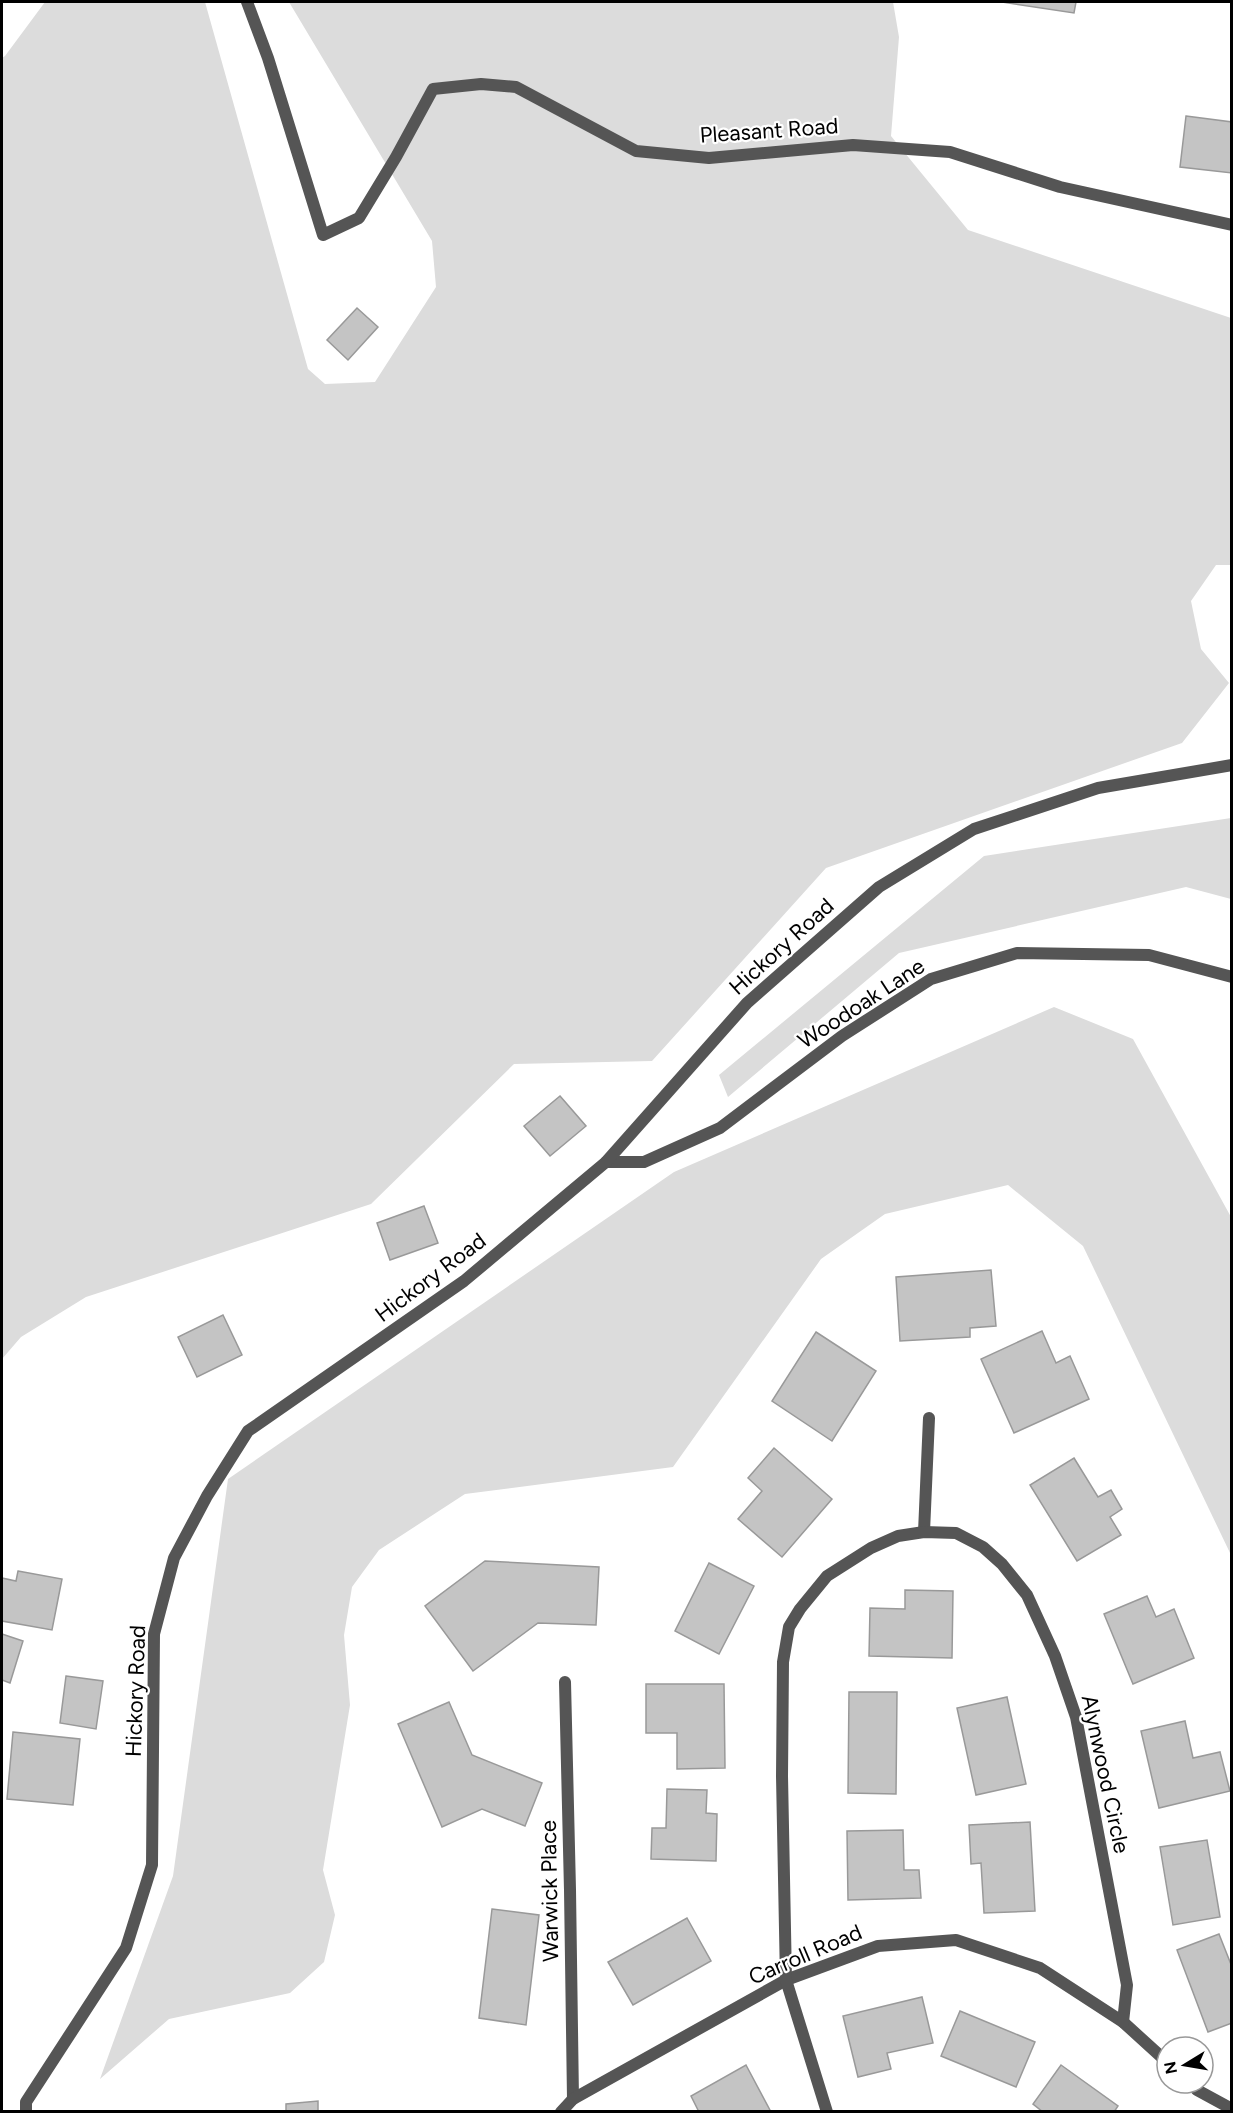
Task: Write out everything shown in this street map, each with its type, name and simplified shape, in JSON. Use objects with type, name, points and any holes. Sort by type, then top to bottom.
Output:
[{"type":"street","name":"Pleasant Road","points":[[247,2],[268,58],[323,235],[359,218],[433,89],[481,84],[516,87],[636,151],[709,158],[853,145],[950,152],[1060,187],[1232,225]]},
{"type":"street","name":"Hickory Road","points":[[26,2112],[26,2102],[126,1948],[152,1865],[154,1634],[174,1558],[207,1496],[248,1431],[464,1281],[606,1162],[747,1003],[879,887],[974,829],[1098,788],[1232,765]]},
{"type":"street","name":"Woodoak Lane","points":[[606,1162],[644,1162],[720,1128],[842,1035],[931,979],[1017,952],[1149,955],[1232,977]]},
{"type":"street","points":[[924,1532],[929,1418]]},
{"type":"street","name":"Alynwood Circle","points":[[827,2112],[786,1980],[782,1776],[783,1662],[789,1627],[800,1608],[827,1576],[871,1548],[898,1536],[924,1532],[956,1533],[983,1546],[1002,1564],[1027,1595],[1055,1656],[1076,1717],[1127,1985],[1123,2022]]},
{"type":"street","name":"Warwick Place","points":[[565,1682],[573,2098]]},
{"type":"street","name":"Carroll Road","points":[[561,2112],[573,2098],[786,1980],[878,1946],[956,1940],[1040,1968],[1123,2022],[1155,2051]]},
{"type":"street","points":[[1206,2095],[1232,2109]]},
{"type":"shaded area","points":[[45,2],[205,2],[308,369],[325,384],[375,382],[436,287],[432,241],[289,2],[893,2],[899,37],[891,136],[968,230],[1231,318],[1231,565],[1216,565],[1191,601],[1201,649],[1229,683],[1182,743],[826,868],[652,1061],[514,1064],[371,1204],[86,1297],[21,1337],[2,1359],[2,58]]},
{"type":"shaded area","points":[[1231,818],[1231,899],[1186,887],[899,953],[728,1097],[719,1075],[984,856]]},
{"type":"shaded area","points":[[1054,1007],[1133,1039],[1231,1217],[1231,1555],[1083,1246],[1008,1185],[885,1214],[821,1259],[673,1467],[465,1494],[379,1550],[352,1587],[344,1635],[350,1705],[323,1870],[335,1915],[324,1962],[290,1993],[169,2019],[100,2079],[173,1876],[228,1479],[674,1172]]},
{"type":"building","points":[[1002,2],[1076,2],[1074,13]]},
{"type":"building","points":[[1186,116],[1232,122],[1232,173],[1180,167]]},
{"type":"building","points":[[357,308],[378,327],[348,360],[327,340]]},
{"type":"building","points":[[560,1096],[586,1126],[550,1156],[524,1126]]},
{"type":"building","points":[[424,1206],[438,1243],[390,1260],[377,1223]]},
{"type":"building","points":[[991,1270],[996,1326],[970,1328],[970,1337],[900,1341],[896,1277]]},
{"type":"building","points":[[223,1315],[242,1355],[197,1377],[178,1337]]},
{"type":"building","points":[[1042,1331],[1056,1363],[1070,1356],[1089,1399],[1014,1433],[981,1359]]},
{"type":"building","points":[[816,1332],[876,1371],[832,1441],[772,1401]]},
{"type":"building","points":[[774,1448],[832,1499],[782,1557],[738,1519],[762,1491],[748,1478]]},
{"type":"building","points":[[1074,1458],[1098,1497],[1111,1490],[1122,1509],[1110,1517],[1121,1535],[1077,1561],[1030,1485]]},
{"type":"building","points":[[485,1561],[599,1567],[596,1625],[538,1623],[473,1671],[425,1606]]},
{"type":"building","points":[[709,1563],[754,1586],[719,1654],[675,1631]]},
{"type":"building","points":[[18,1571],[62,1579],[52,1630],[2,1621],[2,1578],[16,1581]]},
{"type":"building","points":[[905,1590],[953,1591],[952,1658],[869,1656],[870,1608],[905,1609]]},
{"type":"building","points":[[1147,1596],[1156,1617],[1174,1609],[1194,1658],[1133,1684],[1104,1614]]},
{"type":"building","points":[[2,1634],[23,1641],[10,1683],[2,1680]]},
{"type":"building","points":[[66,1676],[103,1681],[96,1729],[60,1723]]},
{"type":"building","points":[[646,1684],[724,1684],[725,1768],[677,1769],[677,1733],[646,1733]]},
{"type":"building","points":[[849,1692],[897,1692],[896,1794],[848,1793]]},
{"type":"building","points":[[1007,1697],[1026,1784],[976,1795],[957,1708]]},
{"type":"building","points":[[449,1702],[472,1755],[542,1783],[525,1826],[482,1809],[442,1827],[398,1724]]},
{"type":"building","points":[[1185,1721],[1193,1758],[1220,1752],[1230,1791],[1159,1808],[1141,1731]]},
{"type":"building","points":[[13,1732],[80,1739],[73,1805],[7,1799]]},
{"type":"building","points":[[667,1789],[707,1790],[706,1813],[717,1814],[716,1861],[651,1859],[652,1828],[666,1828]]},
{"type":"building","points":[[1030,1822],[1035,1911],[984,1913],[981,1863],[971,1864],[969,1825]]},
{"type":"building","points":[[903,1830],[904,1870],[919,1870],[921,1898],[848,1900],[847,1831]]},
{"type":"building","points":[[1207,1840],[1220,1917],[1173,1925],[1160,1847]]},
{"type":"building","points":[[492,1909],[539,1915],[526,2025],[479,2018]]},
{"type":"building","points":[[687,1918],[711,1961],[633,2005],[608,1962]]},
{"type":"building","points":[[1219,1934],[1232,1967],[1232,2023],[1208,2032],[1177,1950]]},
{"type":"building","points":[[922,1997],[933,2043],[887,2053],[891,2069],[858,2077],[843,2016]]},
{"type":"building","points":[[960,2011],[1035,2042],[1016,2087],[941,2056]]},
{"type":"building","points":[[746,2065],[771,2112],[699,2112],[691,2096]]},
{"type":"building","points":[[1061,2065],[1118,2106],[1114,2112],[1043,2112],[1033,2104]]},
{"type":"building","points":[[318,2101],[318,2112],[286,2112],[286,2104]]}]
